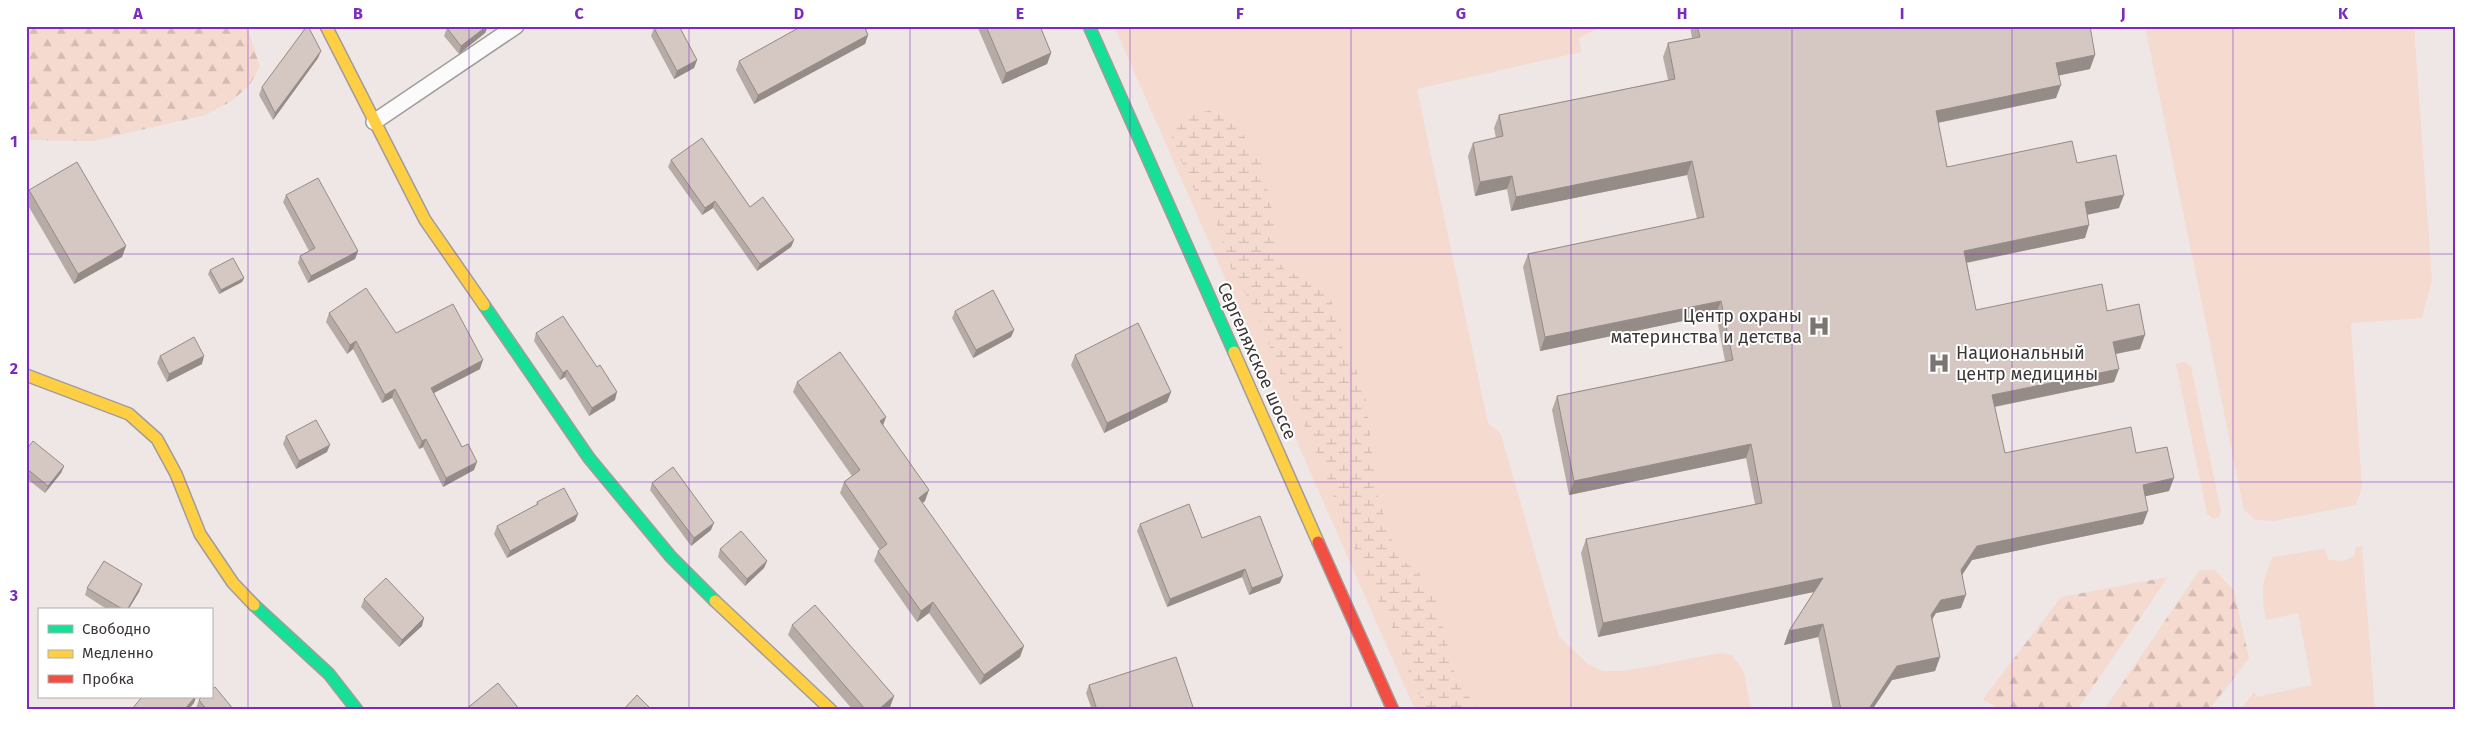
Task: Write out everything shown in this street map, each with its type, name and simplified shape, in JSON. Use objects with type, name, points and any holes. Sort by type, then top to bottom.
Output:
[{"type":"street","points":[[326,26],[424,220],[590,458],[671,557],[737,623],[831,710]]},
{"type":"street","name":"Сергеляхское шоссе","points":[[1089,26],[1393,710]]},
{"type":"street","points":[[26,375],[129,414],[157,439],[176,474],[200,534],[233,583],[269,621],[329,674],[357,710]]},
{"type":"lane","points":[[374,122],[516,26]]},
{"type":"green space","points":[[26,26],[247,26],[260,67],[249,86],[230,102],[205,115],[94,141],[26,140]]},
{"type":"green space","points":[[1114,26],[1603,26],[1579,38],[1581,52],[1417,89],[1488,423],[1501,434],[1559,637],[1588,664],[1603,671],[1624,671],[1720,653],[1732,655],[1744,672],[1751,710],[1415,710]]},
{"type":"green space","points":[[2145,26],[2414,26],[2432,280],[2422,318],[2351,323],[2362,487],[2356,505],[2274,521],[2256,520],[2244,510]]},
{"type":"green space","points":[[1214,110],[1238,126],[1262,165],[1276,228],[1273,254],[1284,269],[1314,284],[1331,300],[1341,329],[1343,356],[1356,369],[1366,400],[1377,494],[1397,556],[1418,572],[1435,596],[1457,683],[1480,710],[1426,710],[1409,673],[1393,629],[1367,579],[1297,406],[1278,370],[1261,322],[1231,268],[1213,213],[1200,202],[1171,139],[1183,121],[1193,115]]},
{"type":"green space","points":[[2184,362],[2191,367],[2221,511],[2219,517],[2213,519],[2207,514],[2176,364]]},
{"type":"green space","points":[[2362,546],[2375,710],[2240,710],[2254,692],[2257,697],[2312,685],[2298,613],[2266,620],[2263,587],[2266,573],[2273,557],[2324,549],[2329,560],[2344,561],[2354,556],[2356,547]]},
{"type":"green space","points":[[2214,569],[2234,591],[2249,658],[2209,710],[2104,710],[2199,571]]},
{"type":"green space","points":[[2168,577],[2077,710],[2000,710],[1983,699],[2061,597]]},
{"type":"building","points":[[307,26],[321,51],[275,113],[262,87]]},
{"type":"building","points":[[449,26],[487,26],[461,46],[447,28]]},
{"type":"building","points":[[658,26],[679,26],[697,60],[677,71],[654,28]]},
{"type":"building","points":[[802,26],[864,26],[868,35],[758,95],[739,61]]},
{"type":"building","points":[[986,26],[1040,26],[1051,53],[1006,73]]},
{"type":"building","points":[[1697,26],[1918,26],[1918,28],[1929,26],[2090,26],[2095,55],[2056,63],[2061,85],[1936,111],[1947,167],[2072,141],[2077,163],[2116,155],[2124,195],[2085,202],[2089,225],[1964,251],[1976,310],[2102,284],[2107,311],[2139,304],[2145,335],[2113,342],[2119,369],[1992,395],[2005,453],[2131,427],[2136,453],[2167,447],[2174,478],[2143,485],[2148,511],[1977,546],[1961,570],[1966,595],[1941,600],[1931,615],[1940,657],[1897,666],[1868,710],[1841,710],[1823,624],[1789,631],[1823,578],[1603,623],[1586,539],[1762,503],[1751,444],[1574,481],[1557,396],[1733,360],[1721,301],[1545,337],[1528,254],[1704,217],[1692,161],[1516,197],[1512,176],[1480,182],[1473,143],[1503,136],[1499,115],[1675,79],[1668,43],[1700,37]]},
{"type":"building","points":[[702,138],[750,207],[763,197],[794,240],[760,264],[715,201],[705,208],[671,160]]},
{"type":"building","points":[[77,162],[126,246],[78,274],[29,190]]},
{"type":"building","points":[[318,178],[358,251],[311,276],[300,256],[315,248],[286,195]]},
{"type":"building","points":[[233,258],[244,278],[221,290],[210,270]]},
{"type":"building","points":[[366,288],[396,333],[453,304],[483,360],[431,388],[462,447],[468,444],[477,462],[446,478],[426,439],[422,441],[395,389],[385,395],[356,341],[350,345],[329,313]]},
{"type":"building","points":[[993,290],[1014,330],[976,350],[955,311]]},
{"type":"building","points":[[563,316],[597,367],[600,365],[617,392],[592,408],[567,370],[563,373],[536,333]]},
{"type":"building","points":[[1138,323],[1171,392],[1107,423],[1075,355]]},
{"type":"building","points":[[194,337],[204,356],[169,374],[160,356]]},
{"type":"building","points":[[840,352],[886,417],[880,421],[929,490],[919,498],[1024,646],[984,675],[933,602],[921,611],[878,551],[887,544],[844,482],[860,470],[797,382]]},
{"type":"building","points":[[316,420],[330,445],[299,461],[286,436]]},
{"type":"building","points":[[33,441],[64,466],[48,486],[26,468],[26,450]]},
{"type":"building","points":[[673,467],[714,523],[694,538],[652,483]]},
{"type":"building","points":[[564,488],[578,514],[510,551],[497,526]]},
{"type":"building","points":[[1189,504],[1202,538],[1260,516],[1283,576],[1252,588],[1245,569],[1170,599],[1140,524]]},
{"type":"building","points":[[741,531],[767,561],[747,579],[720,549]]},
{"type":"building","points":[[104,561],[142,584],[128,608],[121,608],[87,588]]},
{"type":"building","points":[[386,578],[424,618],[402,640],[364,599]]},
{"type":"building","points":[[815,605],[894,696],[878,710],[866,710],[792,625]]},
{"type":"building","points":[[1176,657],[1194,710],[1097,710],[1089,685]]},
{"type":"building","points":[[498,683],[520,710],[465,710]]},
{"type":"building","points":[[215,687],[234,710],[207,710],[199,700],[201,698],[212,698],[212,689]]},
{"type":"building","points":[[637,695],[652,710],[623,710]]},
{"type":"building","points":[[141,698],[194,698],[184,710],[132,709]]},
{"type":"traffic: fast","points":[[1089,26],[1234,352]]},
{"type":"traffic: fast","points":[[484,305],[589,458],[671,557],[715,601]]},
{"type":"traffic: fast","points":[[254,605],[329,674],[357,710]]},
{"type":"traffic: slow","points":[[326,26],[425,220],[484,305]]},
{"type":"traffic: slow","points":[[1234,352],[1318,542]]},
{"type":"traffic: slow","points":[[26,375],[129,414],[157,439],[176,474],[200,534],[233,583],[254,605]]},
{"type":"traffic: slow","points":[[715,601],[831,710]]},
{"type":"traffic: jam","points":[[1318,542],[1393,710]]},
{"type":"place","name":"Центр охраны материнства и детства","points":[[1819,326]]},
{"type":"place","name":"Национальный центр медицины","points":[[1939,363]]}]
